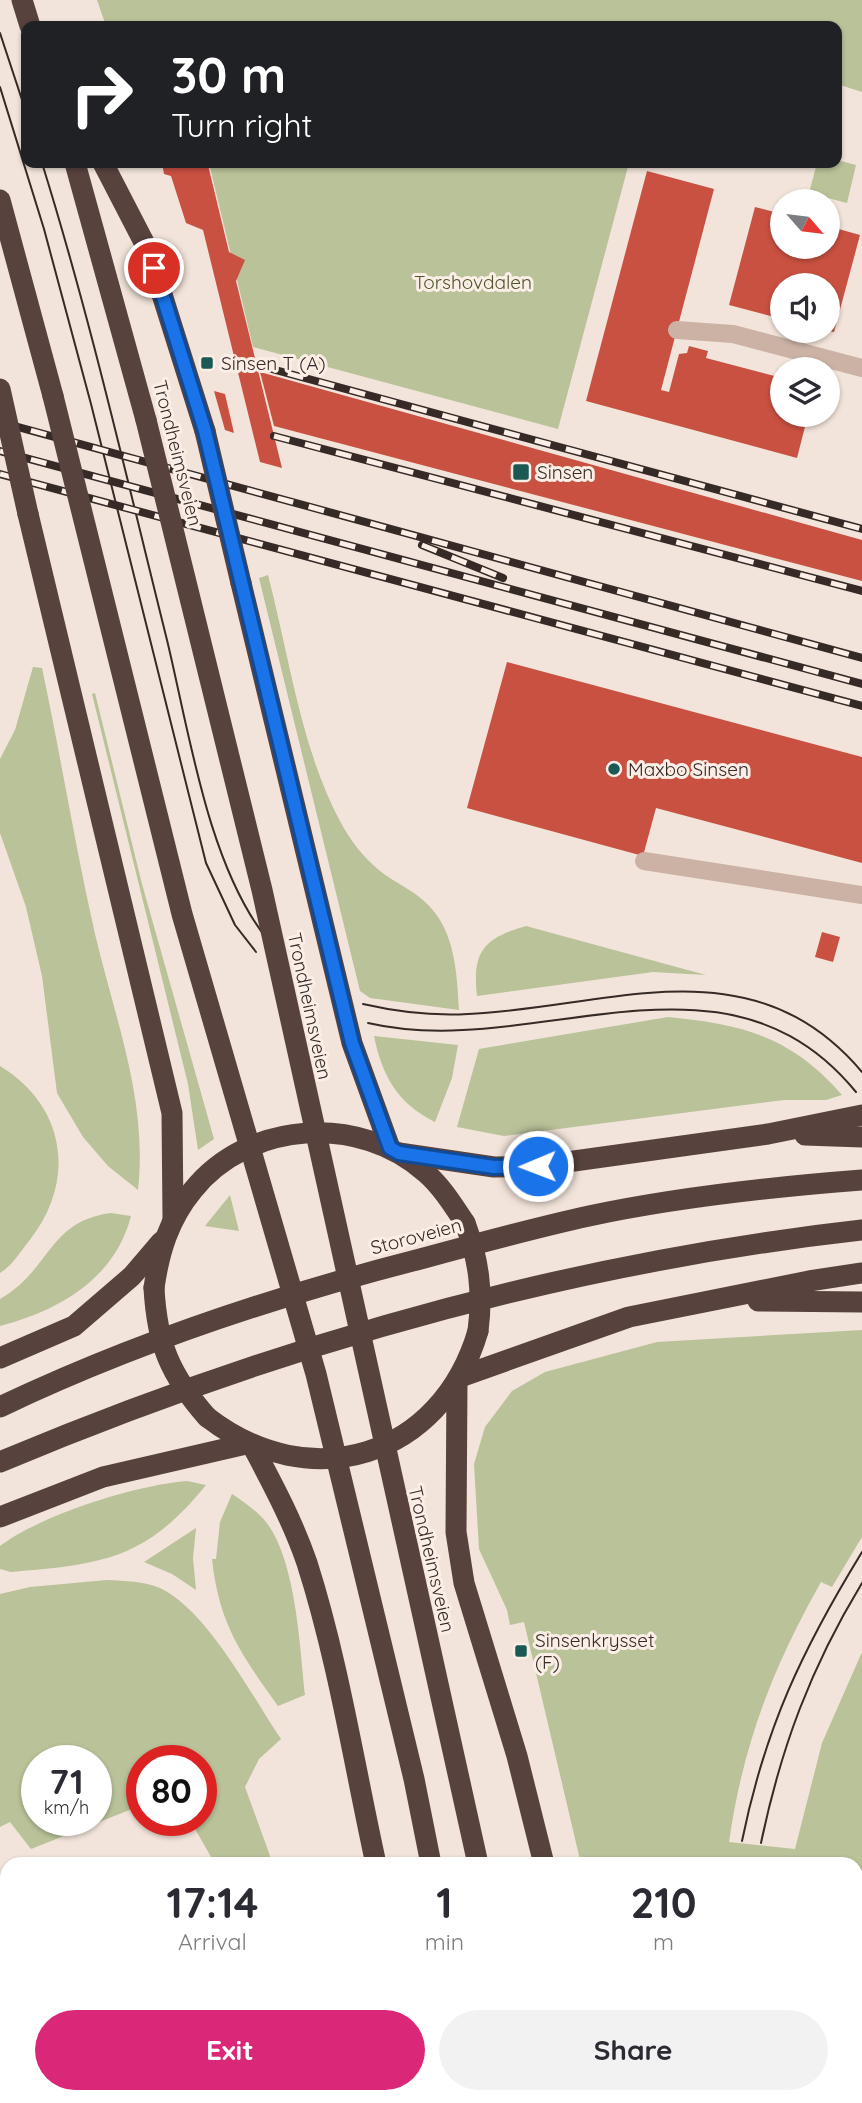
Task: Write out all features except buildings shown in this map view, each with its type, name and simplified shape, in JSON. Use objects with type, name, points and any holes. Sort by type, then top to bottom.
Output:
[{"type":"highway","points":[[23,3],[30,21]]},
{"type":"highway","name":"Trondheimsveien","points":[[76,168],[146,420],[262,890],[476,1857]]},
{"type":"highway","points":[[0,389],[172,1113],[169,1229],[154,1288],[156,1324],[166,1358],[183,1390],[206,1417],[250,1445],[285,1457],[318,1460],[362,1454],[382,1447],[412,1431],[437,1409],[458,1379],[478,1331],[481,1276],[465,1223],[433,1180],[394,1151],[352,1043],[205,431],[148,250],[106,168]]},
{"type":"highway","points":[[0,200],[53,396],[182,914],[316,1374],[411,1765],[429,1857]]},
{"type":"highway","points":[[0,1358],[74,1326],[132,1276],[169,1229],[193,1189],[219,1165],[251,1147],[284,1135],[320,1132],[356,1136],[394,1151],[494,1167],[538,1166],[768,1134],[862,1115]]},
{"type":"highway","points":[[768,1134],[862,1137]]},
{"type":"highway","name":"Storoveien","points":[[0,1407],[239,1310],[328,1283],[590,1216],[699,1197],[862,1180]]},
{"type":"highway","points":[[0,1462],[144,1405],[341,1338],[598,1273],[862,1230]]},
{"type":"highway","points":[[458,1379],[629,1317],[808,1281],[862,1273]]},
{"type":"highway","points":[[720,1300],[862,1302]]},
{"type":"highway","points":[[458,1379],[456,1532],[464,1583],[517,1756],[542,1857]]},
{"type":"highway","points":[[0,1517],[103,1476],[250,1445]]},
{"type":"highway","points":[[250,1445],[286,1508],[306,1562],[321,1612],[374,1857]]},
{"type":"lane","points":[[677,330],[733,334],[862,368]]},
{"type":"lane","points":[[644,861],[862,895]]},
{"type":"green space","points":[[97,0],[862,0],[862,92],[842,86],[842,21],[104,21]]},
{"type":"green space","points":[[842,161],[856,165],[847,203],[840,201],[840,189],[810,189],[816,168],[842,168]]},
{"type":"green space","name":"Torshovdalen","points":[[210,168],[628,168],[558,429],[253,347]]},
{"type":"green space","points":[[268,575],[297,701],[315,763],[327,793],[344,828],[363,854],[380,871],[424,901],[442,924],[455,966],[459,1010],[370,998],[360,991],[259,578]]},
{"type":"green space","points":[[33,667],[42,668],[95,934],[128,1060],[138,1124],[138,1190],[108,1166],[83,1137],[57,1093],[42,976],[26,907],[0,833],[0,759],[15,730]]},
{"type":"green space","points":[[95,693],[142,884],[214,1139],[198,1150],[188,1084],[92,694]]},
{"type":"green space","points":[[526,926],[706,975],[653,972],[477,996],[477,968],[484,949],[500,936]]},
{"type":"green space","points":[[668,1017],[719,1024],[763,1036],[804,1059],[842,1095],[826,1100],[784,1100],[504,1136],[457,1127],[479,1049]]},
{"type":"green space","points":[[374,1036],[458,1045],[452,1078],[435,1122],[411,1107],[394,1087],[382,1064]]},
{"type":"green space","points":[[0,1066],[22,1083],[39,1102],[51,1123],[57,1146],[58,1170],[54,1194],[44,1218],[16,1259],[0,1273]]},
{"type":"green space","points":[[230,1195],[239,1231],[205,1226]]},
{"type":"green space","points":[[111,1213],[131,1216],[112,1258],[98,1275],[63,1301],[22,1320],[0,1326],[0,1299],[17,1287],[74,1226],[90,1218]]},
{"type":"green space","points":[[862,1330],[862,1537],[832,1587],[821,1582],[774,1676],[743,1772],[729,1842],[795,1849],[822,1743],[862,1652],[862,1857],[579,1857],[524,1622],[510,1625],[507,1610],[479,1549],[474,1464],[485,1427],[512,1391],[545,1372],[657,1342]]},
{"type":"green space","points":[[187,1481],[206,1485],[163,1529],[120,1554],[72,1566],[11,1572],[0,1569],[0,1546],[39,1523],[116,1495]]},
{"type":"green space","points":[[232,1494],[266,1522],[276,1538],[290,1581],[305,1695],[278,1706],[234,1637],[215,1582],[212,1559],[216,1559],[220,1522]]},
{"type":"green space","points":[[196,1528],[193,1558],[196,1590],[172,1574],[144,1562]]},
{"type":"green space","points":[[107,1580],[141,1583],[160,1588],[178,1599],[211,1634],[281,1739],[259,1759],[245,1787],[270,1857],[211,1857],[199,1836],[217,1836],[217,1745],[126,1745],[126,1811],[112,1817],[112,1745],[21,1745],[21,1836],[64,1836],[31,1849],[10,1822],[0,1827],[0,1594],[30,1587]]},
{"type":"tram line","points":[[0,33],[21,97]]},
{"type":"tram line","points":[[0,87],[21,155]]},
{"type":"tram line","points":[[25,168],[91,404],[206,863],[235,925],[256,952]]},
{"type":"tram line","points":[[43,168],[108,400],[203,796],[230,874],[247,909],[267,939]]},
{"type":"tram line","points":[[363,1004],[416,1013],[468,1014],[625,995],[676,992],[726,994],[773,1007],[819,1032],[862,1072]]},
{"type":"tram line","points":[[368,1023],[432,1031],[496,1028],[625,1012],[688,1010],[748,1019],[804,1044],[856,1092]]},
{"type":"tram line","points":[[742,1841],[762,1762],[788,1691],[821,1623],[862,1552]]},
{"type":"tram line","points":[[761,1843],[778,1774],[800,1708],[828,1646],[862,1583]]},
{"type":"railway","points":[[257,365],[862,529]]},
{"type":"railway","points":[[0,422],[862,658]]},
{"type":"railway","points":[[274,436],[862,591]]},
{"type":"railway","points":[[0,451],[862,684]]},
{"type":"railway","points":[[0,474],[862,706]]},
{"type":"railway","points":[[422,545],[503,578]]},
{"type":"place","name":"Sinsen T (A)","points":[[207,363]]},
{"type":"place","name":"Sinsen","points":[[521,472]]},
{"type":"place","name":"Maxbo Sinsen","points":[[614,769]]},
{"type":"place","name":"Sinsenkrysset (F)","points":[[521,1651]]},
{"type":"route","points":[[154,268],[205,431],[352,1043],[390,1148],[399,1153],[477,1165],[538,1166]]}]
